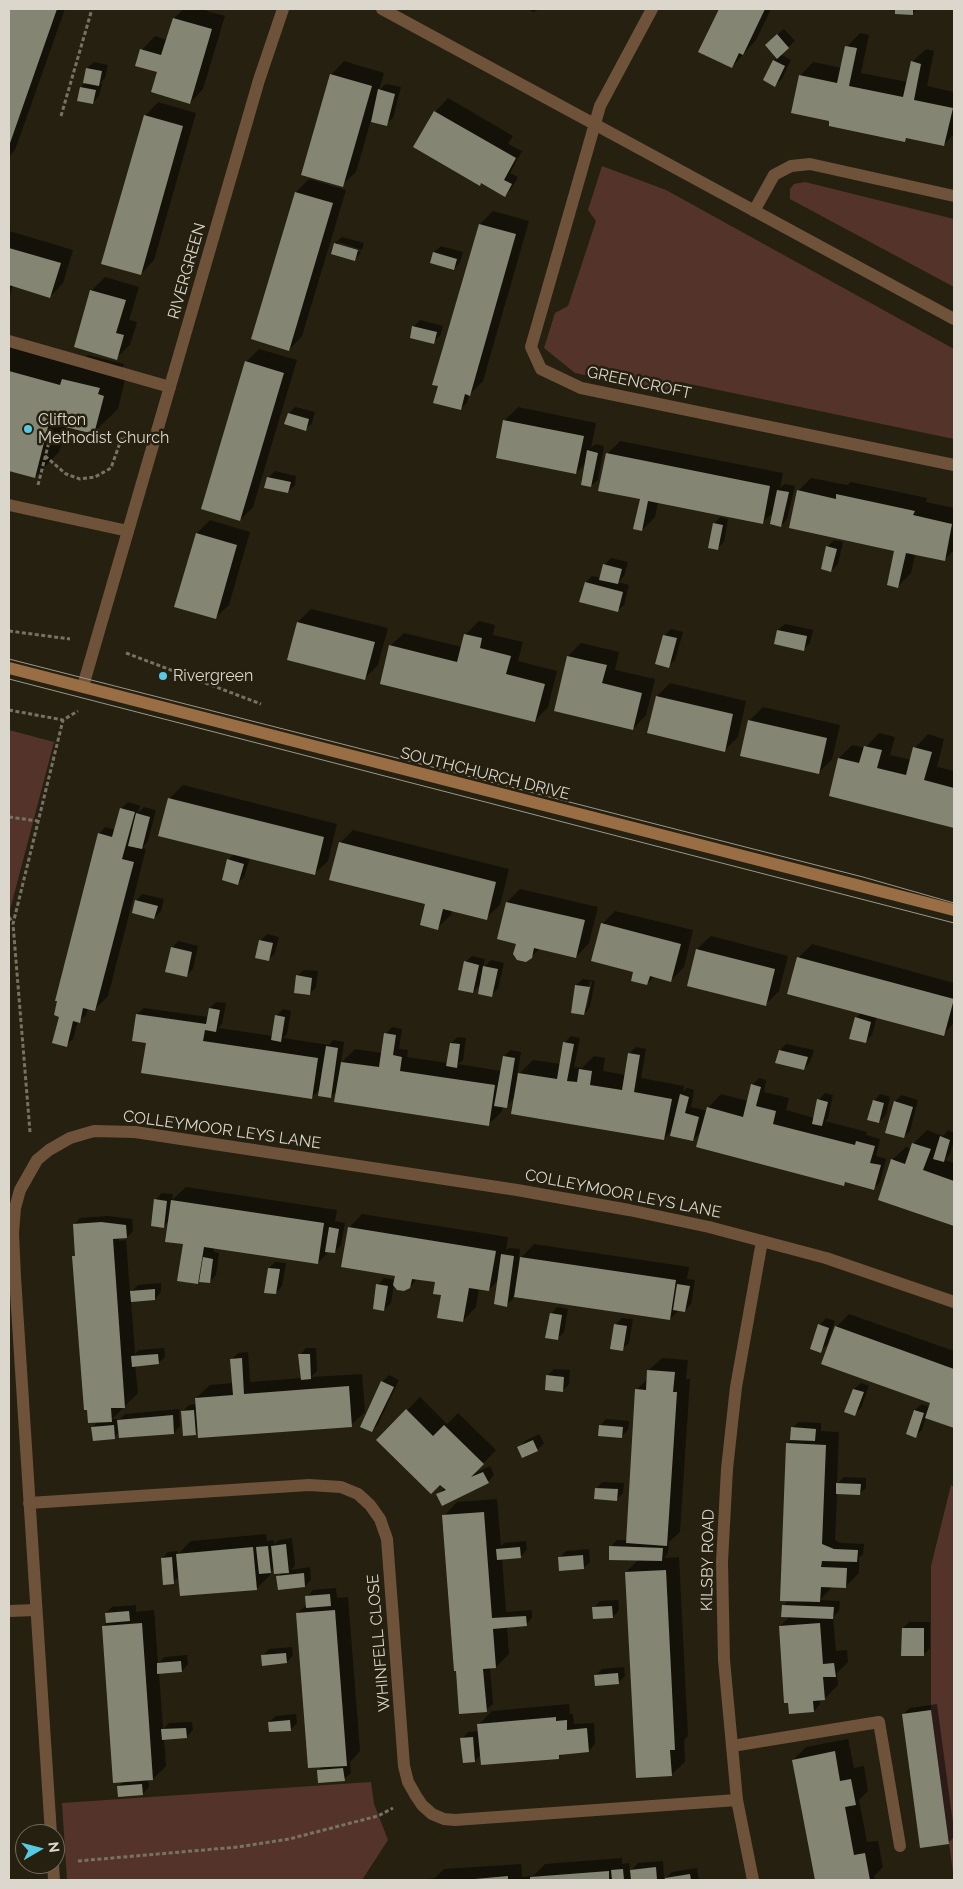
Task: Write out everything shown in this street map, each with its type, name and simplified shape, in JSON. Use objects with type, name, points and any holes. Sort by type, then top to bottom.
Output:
[{"type":"street","name":"RIVERGREEN","points":[[83,686],[259,80],[283,9]]},
{"type":"street","points":[[382,9],[954,319]]},
{"type":"street","name":"GREENCROFT","points":[[652,9],[600,106],[594,124],[531,347],[541,369],[581,388],[954,465]]},
{"type":"street","points":[[754,211],[774,175],[791,166],[810,164],[954,196]]},
{"type":"street","points":[[9,341],[170,387]]},
{"type":"street","points":[[9,505],[128,531]]},
{"type":"street","name":"SOUTHCHURCH DRIVE","points":[[9,668],[377,764],[954,910]]},
{"type":"street","name":"COLLEYMOOR LEYS LANE","points":[[50,1824],[12,1278],[15,1208],[20,1190],[37,1160],[49,1150],[70,1138],[94,1131],[136,1132],[555,1196],[710,1227],[826,1258],[954,1302]]},
{"type":"street","name":"KILSBY ROAD","points":[[753,1880],[738,1800],[732,1746],[724,1660],[722,1562],[727,1469],[736,1387],[762,1241]]},
{"type":"street","name":"WHINFELL CLOSE","points":[[29,1504],[308,1484],[341,1487],[358,1494],[370,1505],[380,1519],[386,1539],[404,1766],[408,1782],[416,1796],[432,1814],[444,1819],[455,1820],[738,1800]]},
{"type":"street","points":[[9,1612],[36,1610]]},
{"type":"street","points":[[732,1746],[879,1722],[900,1846]]},
{"type":"path","points":[[61,116],[92,9]]},
{"type":"path","points":[[32,510],[52,430]]},
{"type":"path","points":[[45,456],[66,474],[80,479],[95,478],[111,468],[122,437],[153,446]]},
{"type":"path","points":[[9,630],[74,639]]},
{"type":"path","points":[[126,653],[269,707]]},
{"type":"path","points":[[9,710],[63,720],[13,924],[30,1132],[49,1150]]},
{"type":"path","points":[[9,817],[38,821]]},
{"type":"path","points":[[9,917],[13,924]]},
{"type":"path","points":[[75,1861],[238,1847],[289,1839],[378,1816],[416,1796]]},
{"type":"shaded area","points":[[602,166],[666,190],[954,349],[954,439],[680,382],[662,392],[575,373],[544,348],[555,313],[568,306],[596,221],[588,210]]},
{"type":"shaded area","points":[[805,182],[954,219],[954,287],[790,199],[790,189],[794,184]]},
{"type":"shaded area","points":[[9,730],[54,742],[10,910],[9,923]]},
{"type":"shaded area","points":[[951,1485],[954,1487],[954,1880],[931,1710],[931,1566]]},
{"type":"shaded area","points":[[371,1782],[374,1804],[388,1840],[362,1880],[67,1880],[65,1824],[63,1824],[62,1803]]},
{"type":"building","points":[[10,9],[57,9],[9,146],[9,11]]},
{"type":"building","points":[[719,9],[765,9],[743,55],[739,53],[732,68],[698,52]]},
{"type":"building","points":[[895,9],[913,9],[913,15],[895,14]]},
{"type":"building","points":[[173,18],[212,29],[190,104],[151,92],[157,72],[135,66],[140,49],[161,55]]},
{"type":"building","points":[[777,34],[789,48],[777,59],[765,45]]},
{"type":"building","points":[[845,46],[857,48],[849,86],[903,97],[911,61],[921,64],[914,100],[953,108],[944,146],[906,138],[905,142],[829,126],[829,121],[791,113],[799,75],[837,83]]},
{"type":"building","points":[[773,60],[785,66],[775,87],[763,80]]},
{"type":"building","points":[[86,68],[102,71],[99,86],[83,83]]},
{"type":"building","points":[[330,74],[372,86],[343,187],[301,175]]},
{"type":"building","points":[[80,87],[96,90],[93,104],[77,101]]},
{"type":"building","points":[[378,89],[395,94],[387,126],[371,122]]},
{"type":"building","points":[[434,111],[516,158],[504,180],[512,184],[505,197],[481,183],[480,186],[413,147]]},
{"type":"building","points":[[144,115],[183,126],[141,275],[101,264]]},
{"type":"building","points":[[295,192],[333,203],[289,351],[251,339]]},
{"type":"building","points":[[479,224],[516,234],[470,396],[465,394],[461,410],[433,403],[438,386],[432,385]]},
{"type":"building","points":[[334,243],[358,250],[355,261],[331,254]]},
{"type":"building","points":[[9,248],[61,263],[50,298],[9,285]]},
{"type":"building","points":[[433,252],[457,259],[454,270],[430,263]]},
{"type":"building","points":[[90,290],[126,300],[116,333],[124,335],[117,360],[74,347]]},
{"type":"building","points":[[412,326],[437,332],[434,344],[410,338]]},
{"type":"building","points":[[245,361],[284,373],[240,521],[201,509]]},
{"type":"building","name":"Clifton Methodist Church","points":[[9,371],[60,385],[62,379],[100,388],[98,394],[104,396],[94,434],[49,423],[35,478],[9,471]]},
{"type":"building","points":[[288,413],[309,419],[306,431],[284,424]]},
{"type":"building","points":[[503,420],[584,436],[576,474],[496,458]]},
{"type":"building","points":[[587,450],[598,453],[591,487],[581,485]]},
{"type":"building","points":[[606,453],[770,486],[763,524],[648,501],[642,531],[633,529],[640,499],[598,491]]},
{"type":"building","points":[[267,477],[291,482],[288,493],[264,488]]},
{"type":"building","points":[[777,490],[789,492],[781,527],[770,524]]},
{"type":"building","points":[[797,490],[836,499],[836,494],[915,511],[913,515],[952,524],[945,561],[906,553],[898,588],[887,585],[894,551],[789,528]]},
{"type":"building","points":[[713,523],[723,525],[718,550],[708,548]]},
{"type":"building","points":[[196,533],[237,545],[216,619],[174,607]]},
{"type":"building","points":[[826,546],[837,549],[831,572],[821,569]]},
{"type":"building","points":[[603,564],[622,569],[618,584],[599,580]]},
{"type":"building","points":[[585,582],[623,592],[618,612],[579,602]]},
{"type":"building","points":[[297,622],[375,642],[365,680],[287,660]]},
{"type":"building","points":[[777,630],[807,636],[804,651],[774,644]]},
{"type":"building","points":[[464,634],[482,638],[480,648],[511,656],[506,674],[545,684],[535,722],[380,684],[389,645],[457,662]]},
{"type":"building","points":[[663,635],[677,638],[669,668],[655,664]]},
{"type":"building","points":[[567,656],[607,665],[602,683],[642,693],[633,730],[554,711]]},
{"type":"building","points":[[656,696],[733,714],[725,752],[647,733]]},
{"type":"building","points":[[748,720],[827,738],[819,774],[740,756]]},
{"type":"building","points":[[864,746],[882,750],[877,768],[906,775],[913,747],[932,752],[924,780],[954,788],[954,828],[829,796],[838,758],[859,763]]},
{"type":"building","points":[[168,798],[324,837],[315,875],[158,836]]},
{"type":"building","points":[[120,808],[135,812],[122,859],[134,862],[95,1011],[83,1008],[80,1023],[73,1021],[67,1047],[52,1043],[59,1017],[54,1015],[57,1001],[55,1001],[98,833],[112,837]]},
{"type":"building","points":[[136,813],[150,817],[142,849],[128,846]]},
{"type":"building","points":[[339,842],[496,882],[487,920],[443,909],[438,930],[420,925],[425,904],[329,880]]},
{"type":"building","points":[[227,859],[244,864],[238,885],[222,880]]},
{"type":"building","points":[[135,900],[158,906],[154,919],[132,913]]},
{"type":"building","points":[[506,902],[585,920],[576,958],[534,948],[532,958],[526,962],[517,960],[513,954],[516,944],[497,939]]},
{"type":"building","points":[[601,923],[681,944],[671,982],[650,976],[647,985],[631,981],[633,972],[591,961]]},
{"type":"building","points":[[259,940],[273,943],[269,961],[255,958]]},
{"type":"building","points":[[171,947],[192,952],[187,977],[165,972]]},
{"type":"building","points":[[696,949],[775,969],[766,1006],[687,986]]},
{"type":"building","points":[[797,957],[954,999],[944,1036],[787,994]]},
{"type":"building","points":[[464,961],[479,965],[473,993],[458,990]]},
{"type":"building","points":[[483,966],[498,969],[492,997],[478,994]]},
{"type":"building","points":[[296,975],[312,978],[310,995],[294,993]]},
{"type":"building","points":[[575,985],[590,987],[584,1015],[571,1013]]},
{"type":"building","points":[[209,1008],[220,1010],[216,1032],[205,1030],[203,1041],[318,1058],[312,1099],[141,1073],[146,1043],[132,1041],[136,1014],[206,1024]]},
{"type":"building","points":[[275,1015],[285,1017],[281,1042],[271,1040]]},
{"type":"building","points":[[855,1017],[871,1022],[866,1043],[849,1039]]},
{"type":"building","points":[[384,1033],[396,1035],[393,1055],[402,1057],[400,1071],[495,1085],[489,1126],[334,1102],[341,1062],[379,1067]]},
{"type":"building","points":[[563,1042],[574,1044],[567,1081],[577,1082],[579,1069],[592,1071],[590,1085],[622,1090],[628,1053],[640,1055],[634,1092],[672,1099],[664,1140],[511,1114],[518,1073],[557,1079]]},
{"type":"building","points":[[450,1043],[460,1044],[457,1068],[446,1066]]},
{"type":"building","points":[[326,1046],[338,1048],[331,1098],[318,1096]]},
{"type":"building","points":[[779,1050],[808,1057],[804,1070],[775,1063]]},
{"type":"building","points":[[503,1056],[515,1058],[507,1108],[494,1106]]},
{"type":"building","points":[[751,1084],[761,1087],[756,1106],[776,1111],[773,1124],[855,1145],[856,1141],[875,1146],[870,1163],[881,1165],[874,1190],[845,1182],[844,1186],[696,1147],[707,1107],[743,1117]]},
{"type":"building","points":[[680,1094],[689,1097],[685,1113],[699,1117],[693,1141],[670,1136]]},
{"type":"building","points":[[817,1099],[828,1102],[822,1126],[812,1124]]},
{"type":"building","points":[[873,1100],[884,1103],[879,1123],[867,1120]]},
{"type":"building","points":[[894,1101],[913,1107],[904,1138],[885,1133]]},
{"type":"building","points":[[940,1136],[950,1140],[944,1162],[933,1159]]},
{"type":"building","points":[[912,1143],[931,1149],[923,1170],[954,1181],[954,1226],[878,1200],[891,1159],[905,1164]]},
{"type":"building","points":[[154,1199],[167,1201],[164,1228],[151,1226]]},
{"type":"building","points":[[171,1200],[324,1223],[318,1264],[204,1247],[198,1284],[177,1281],[183,1244],[165,1242]]},
{"type":"building","points":[[101,1222],[126,1225],[127,1238],[113,1239],[125,1408],[111,1408],[112,1422],[88,1423],[87,1410],[84,1410],[72,1256],[75,1256],[73,1224]]},
{"type":"building","points":[[329,1227],[339,1229],[335,1253],[325,1252]]},
{"type":"building","points":[[348,1227],[496,1251],[489,1291],[469,1288],[463,1322],[437,1318],[441,1295],[433,1294],[435,1282],[412,1279],[410,1288],[404,1291],[397,1290],[393,1285],[395,1276],[341,1267]]},
{"type":"building","points":[[501,1254],[514,1256],[507,1307],[494,1304]]},
{"type":"building","points":[[203,1257],[213,1259],[210,1283],[199,1282]]},
{"type":"building","points":[[520,1257],[676,1280],[670,1320],[514,1297]]},
{"type":"building","points":[[268,1268],[280,1269],[276,1294],[264,1293]]},
{"type":"building","points":[[376,1284],[388,1286],[384,1311],[373,1309]]},
{"type":"building","points":[[677,1284],[690,1286],[685,1312],[673,1310]]},
{"type":"building","points":[[155,1289],[155,1300],[131,1302],[130,1291]]},
{"type":"building","points":[[550,1313],[562,1315],[558,1340],[545,1338]]},
{"type":"building","points":[[614,1324],[627,1326],[623,1351],[610,1349]]},
{"type":"building","points":[[818,1324],[829,1328],[821,1353],[810,1349]]},
{"type":"building","points":[[835,1326],[954,1369],[954,1428],[925,1418],[930,1403],[821,1364]]},
{"type":"building","points":[[158,1354],[159,1364],[132,1367],[131,1356]]},
{"type":"building","points":[[298,1354],[310,1354],[311,1379],[301,1380]]},
{"type":"building","points":[[242,1358],[244,1394],[349,1386],[352,1427],[198,1438],[195,1398],[233,1395],[230,1359]]},
{"type":"building","points":[[647,1370],[675,1372],[673,1392],[677,1392],[667,1546],[626,1543],[635,1389],[646,1390]]},
{"type":"building","points":[[546,1375],[564,1377],[563,1392],[545,1390]]},
{"type":"building","points":[[381,1381],[394,1387],[372,1432],[360,1427]]},
{"type":"building","points":[[853,1389],[864,1392],[855,1416],[844,1412]]},
{"type":"building","points":[[406,1409],[433,1436],[444,1425],[484,1464],[471,1477],[483,1472],[489,1483],[442,1506],[436,1494],[446,1490],[440,1485],[431,1494],[376,1440]]},
{"type":"building","points":[[194,1410],[196,1435],[183,1436],[181,1411]]},
{"type":"building","points":[[914,1410],[924,1413],[916,1438],[906,1434]]},
{"type":"building","points":[[173,1415],[174,1434],[119,1438],[117,1420]]},
{"type":"building","points":[[114,1425],[115,1439],[93,1441],[91,1427]]},
{"type":"building","points":[[599,1425],[623,1427],[622,1438],[598,1436]]},
{"type":"building","points":[[791,1427],[816,1429],[815,1441],[790,1440]]},
{"type":"building","points":[[533,1440],[538,1451],[522,1458],[517,1447]]},
{"type":"building","points":[[786,1443],[826,1445],[822,1544],[834,1549],[858,1550],[857,1562],[822,1561],[821,1567],[847,1568],[846,1588],[821,1587],[820,1602],[780,1601]]},
{"type":"building","points":[[836,1483],[861,1484],[860,1495],[836,1494]]},
{"type":"building","points":[[595,1488],[618,1489],[617,1501],[594,1499]]},
{"type":"building","points":[[484,1512],[492,1618],[526,1616],[527,1626],[493,1629],[496,1668],[483,1669],[487,1712],[459,1714],[442,1515]]},
{"type":"building","points":[[286,1544],[289,1573],[274,1574],[271,1546]]},
{"type":"building","points":[[268,1546],[271,1573],[259,1574],[256,1547]]},
{"type":"building","points":[[609,1546],[663,1548],[662,1561],[609,1560]]},
{"type":"building","points":[[253,1547],[257,1590],[180,1596],[176,1554]]},
{"type":"building","points":[[520,1547],[521,1558],[497,1560],[496,1549]]},
{"type":"building","points":[[583,1555],[584,1569],[559,1571],[558,1557]]},
{"type":"building","points":[[172,1557],[174,1584],[163,1585],[161,1558]]},
{"type":"building","points":[[666,1570],[675,1750],[670,1750],[672,1776],[636,1778],[625,1572]]},
{"type":"building","points":[[304,1573],[305,1587],[278,1590],[276,1576]]},
{"type":"building","points":[[330,1594],[331,1606],[306,1608],[305,1596]]},
{"type":"building","points":[[782,1605],[834,1607],[833,1619],[781,1617]]},
{"type":"building","points":[[612,1606],[613,1618],[593,1619],[592,1607]]},
{"type":"building","points":[[335,1610],[347,1766],[308,1768],[296,1613]]},
{"type":"building","points":[[129,1611],[130,1621],[106,1623],[105,1613]]},
{"type":"building","points":[[142,1623],[153,1780],[113,1783],[102,1626]]},
{"type":"building","points":[[820,1623],[823,1664],[834,1663],[836,1677],[823,1677],[825,1700],[813,1701],[814,1712],[789,1714],[788,1703],[784,1703],[779,1626]]},
{"type":"building","points":[[902,1628],[924,1628],[924,1656],[901,1656]]},
{"type":"building","points":[[286,1653],[287,1663],[262,1666],[261,1655]]},
{"type":"building","points":[[181,1661],[182,1672],[157,1674],[157,1663]]},
{"type":"building","points":[[618,1673],[619,1684],[595,1686],[594,1675]]},
{"type":"building","points":[[931,1710],[949,1844],[920,1848],[902,1714]]},
{"type":"building","points":[[556,1717],[556,1721],[567,1720],[567,1730],[587,1728],[589,1752],[559,1755],[559,1759],[481,1765],[477,1724]]},
{"type":"building","points":[[290,1720],[291,1731],[269,1732],[268,1722]]},
{"type":"building","points":[[186,1728],[187,1738],[162,1740],[161,1729]]},
{"type":"building","points":[[473,1737],[475,1762],[463,1763],[460,1738]]},
{"type":"building","points":[[835,1751],[840,1781],[851,1779],[856,1805],[845,1807],[854,1855],[865,1853],[870,1880],[815,1880],[792,1760]]},
{"type":"building","points":[[343,1768],[345,1781],[318,1783],[317,1770]]},
{"type":"building","points":[[142,1784],[143,1795],[118,1797],[117,1786]]},
{"type":"building","points":[[656,1867],[657,1880],[631,1880],[630,1870]]},
{"type":"building","points":[[623,1869],[624,1880],[612,1880],[611,1870]]},
{"type":"building","points":[[609,1871],[609,1880],[530,1880],[530,1877]]},
{"type":"building","points":[[690,1874],[691,1880],[665,1880],[665,1878]]},
{"type":"building","points":[[508,1876],[508,1880],[475,1880],[475,1879]]},
{"type":"tram line","points":[[9,659],[863,877],[954,903]]},
{"type":"tram line","points":[[9,679],[954,923]]},
{"type":"place","name":"Clifton Methodist Church","points":[[28,429]]},
{"type":"place","name":"Rivergreen","points":[[163,676]]}]
